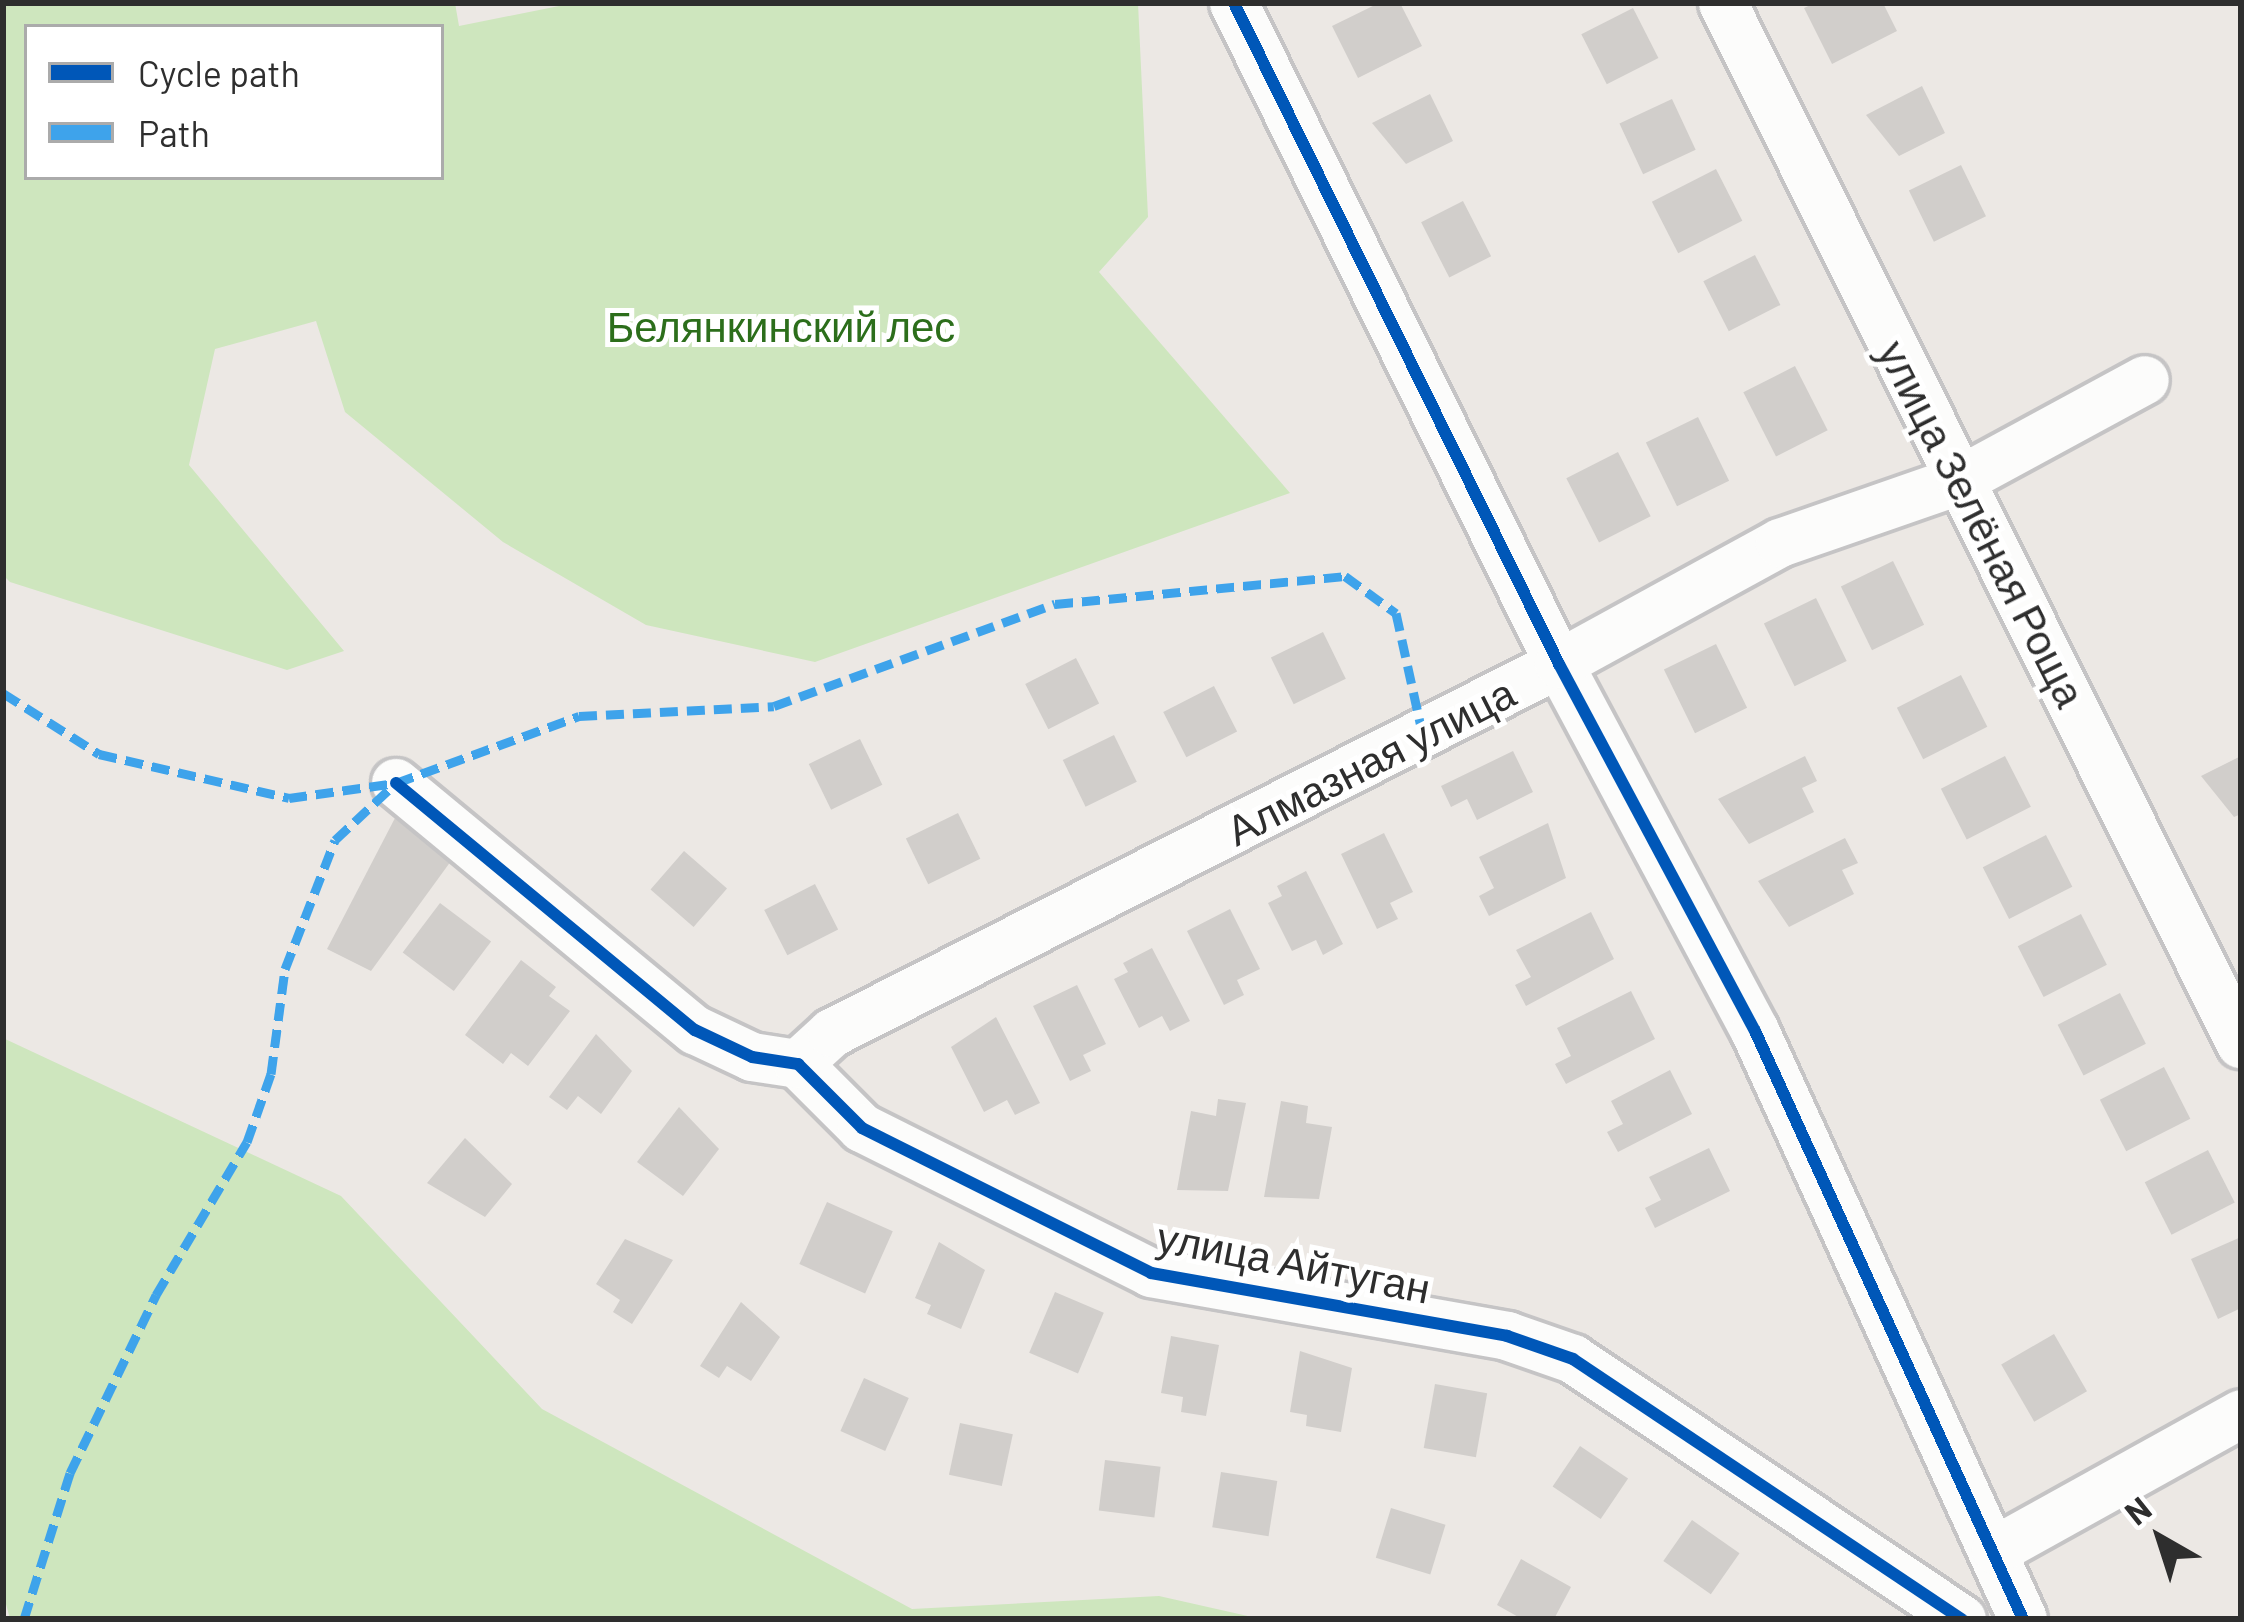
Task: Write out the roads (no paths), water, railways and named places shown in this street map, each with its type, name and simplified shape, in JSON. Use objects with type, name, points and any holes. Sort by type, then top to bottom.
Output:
[{"type":"street","points":[[1234,3],[1559,664],[1755,1030],[1996,1550],[2023,1619]]},
{"type":"street","name":"улица Зелёная Роща","points":[[1723,3],[2241,1044]]},
{"type":"street","name":"Алмазная улица","points":[[798,1064],[832,1033],[1559,664],[1780,543],[1961,480],[2145,380]]},
{"type":"street","points":[[396,783],[695,1030],[752,1057],[798,1064]]},
{"type":"street","name":"улица Айтуган","points":[[798,1064],[862,1128],[1151,1273],[1507,1336],[1573,1359],[1961,1619]]},
{"type":"street","points":[[1996,1550],[2241,1414]]},
{"type":"park label","name":"Белянкинский лес","points":[[781,325]]}]
